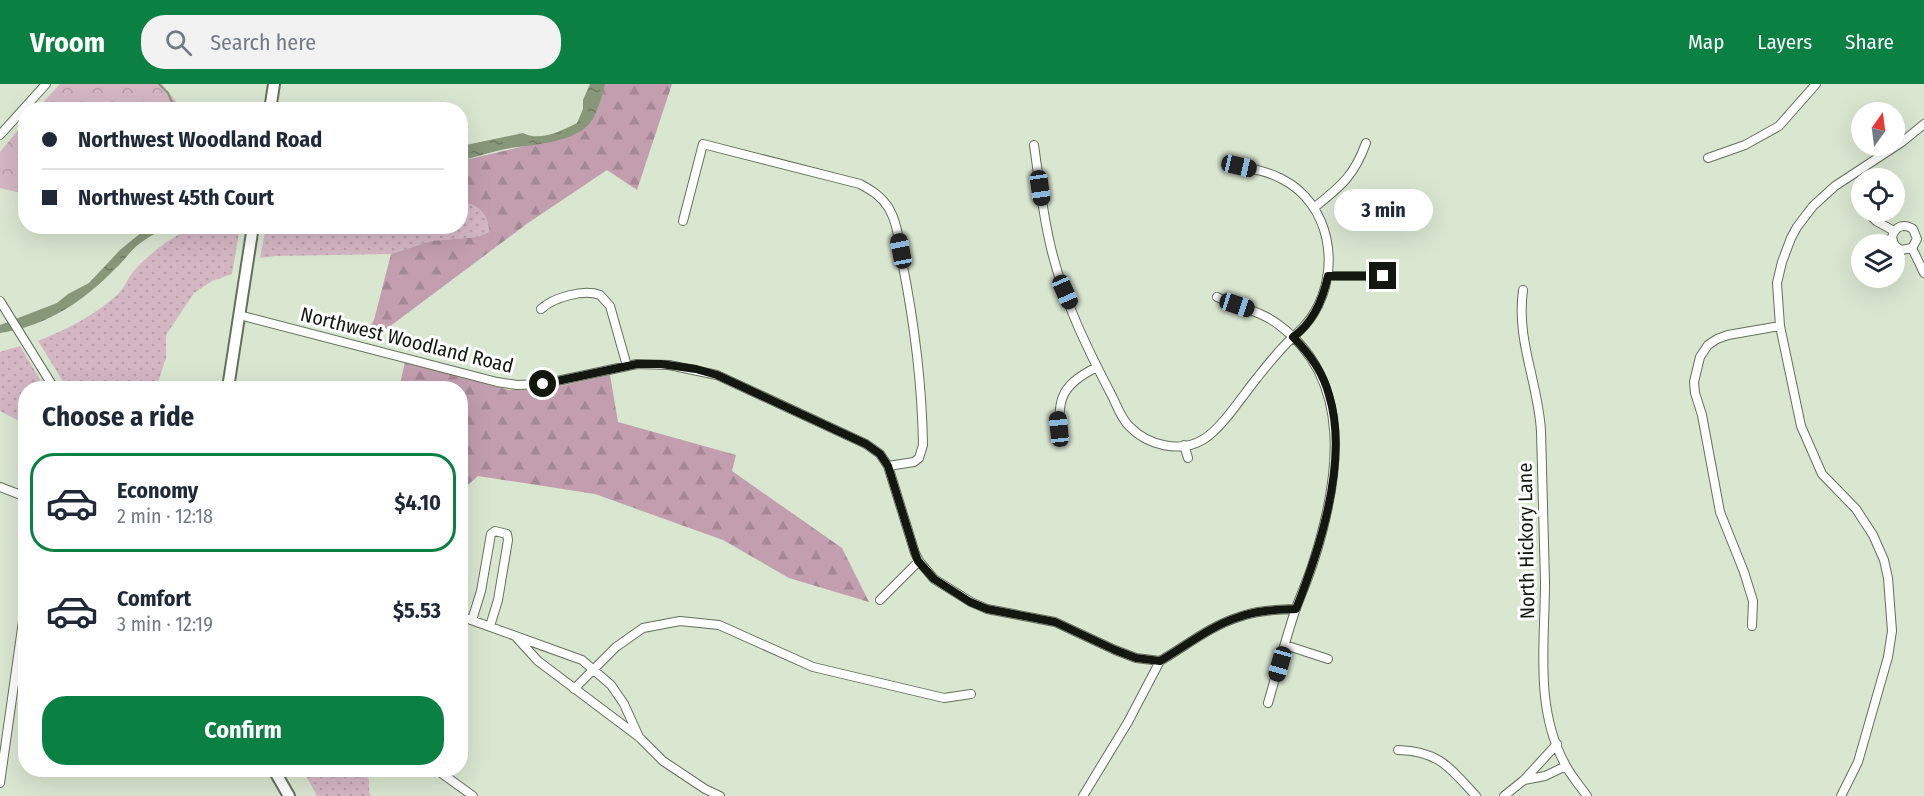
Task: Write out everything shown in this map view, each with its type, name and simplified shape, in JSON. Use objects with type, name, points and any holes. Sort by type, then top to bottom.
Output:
[{"type":"main road","points":[[271,102],[274,84]]},
{"type":"main road","points":[[229,381],[251,234]]},
{"type":"main road","points":[[278,777],[289,796]]},
{"type":"street","points":[[30,102],[46,84]]},
{"type":"street","points":[[1708,158],[1745,145],[1779,126],[1816,84]]},
{"type":"street","points":[[0,135],[18,115]]},
{"type":"street","points":[[1841,796],[1858,762],[1888,657],[1892,631],[1888,578],[1884,560],[1873,535],[1856,509],[1822,474],[1801,426],[1780,326],[1776,293],[1778,274],[1791,238],[1806,213],[1835,186],[1902,142],[1924,124]]},
{"type":"street","points":[[1314,207],[1351,176],[1366,143]]},
{"type":"street","points":[[683,221],[703,144],[860,184],[875,192],[887,206],[895,221],[908,286],[918,365],[923,445],[919,458],[914,462],[888,466]]},
{"type":"street","points":[[1034,145],[1052,254],[1065,292],[1097,367],[1121,416],[1128,425],[1144,439],[1166,446],[1184,445],[1202,440],[1214,432],[1265,368],[1305,326],[1318,305],[1328,276],[1328,249],[1325,233],[1314,207],[1304,195],[1284,180],[1262,171],[1239,166]]},
{"type":"street","points":[[1878,222],[1894,231]]},
{"type":"street","points":[[1893,234],[1903,225],[1913,229],[1917,239],[1912,248]]},
{"type":"street","points":[[1905,249],[1912,248]]},
{"type":"street","points":[[1912,248],[1924,273]]},
{"type":"street","points":[[1328,276],[1383,276]]},
{"type":"street","name":"North Hickory Lane","points":[[1522,290],[1520,324],[1540,406],[1545,595],[1542,667],[1544,700],[1566,766],[1587,796]]},
{"type":"street","points":[[542,309],[554,300],[586,293],[600,295],[610,306],[627,366]]},
{"type":"street","points":[[1217,297],[1267,316],[1293,337],[1310,356],[1324,380],[1332,406],[1335,434],[1326,514],[1315,559],[1296,609],[1268,703]]},
{"type":"street","points":[[0,301],[50,381]]},
{"type":"street","name":"Northwest Woodland Road","points":[[239,315],[497,382],[517,385],[543,384],[627,366],[661,364],[717,375],[866,444],[880,454],[888,466],[918,561],[934,579],[970,602],[987,609],[1055,622],[1136,658],[1160,661]]},
{"type":"street","points":[[1752,626],[1753,601],[1720,512],[1694,382],[1700,357],[1708,345],[1728,335],[1780,326]]},
{"type":"street","points":[[1061,441],[1058,417],[1067,387],[1077,377],[1097,367]]},
{"type":"street","points":[[1184,445],[1188,458]]},
{"type":"street","points":[[0,487],[18,494]]},
{"type":"street","points":[[472,620],[481,591],[491,534],[495,531],[502,531],[507,534],[508,540],[498,600],[490,626]]},
{"type":"street","points":[[880,600],[918,561]]},
{"type":"street","points":[[1083,796],[1128,722],[1160,661],[1207,631],[1240,616],[1296,609]]},
{"type":"street","points":[[468,619],[582,660],[611,685],[624,704],[639,737]]},
{"type":"street","points":[[574,689],[616,647],[643,628],[680,621],[719,625],[813,667],[944,698],[971,694]]},
{"type":"street","points":[[516,637],[538,661],[639,737],[663,761],[705,789],[720,796]]},
{"type":"street","points":[[1286,645],[1328,659]]},
{"type":"street","points":[[0,783],[18,655]]},
{"type":"street","points":[[1503,796],[1524,780],[1557,744]]},
{"type":"street","points":[[1398,750],[1426,753],[1446,764],[1476,796]]},
{"type":"street","points":[[1524,780],[1545,776],[1566,766]]},
{"type":"street","points":[[447,777],[473,796]]},
{"type":"green space","points":[[60,84],[162,84],[176,102],[43,102]]},
{"type":"green space","points":[[605,84],[672,84],[637,190],[607,170],[528,223],[381,333],[379,342],[363,337],[374,320],[391,254],[431,241],[477,237],[489,232],[485,215],[468,204],[468,159],[576,134],[600,101]]},
{"type":"green space","points":[[18,130],[18,192],[0,188],[0,152]]},
{"type":"green space","points":[[468,204],[485,215],[489,232],[477,237],[431,241],[391,254],[260,258],[265,234],[468,234]]},
{"type":"green space","points":[[180,234],[239,234],[232,274],[212,281],[194,293],[166,335],[166,358],[158,381],[63,381],[38,341],[70,327],[108,303],[120,292],[138,266]]},
{"type":"green space","points":[[20,346],[41,381],[18,381],[18,420],[0,411],[0,352]]},
{"type":"green space","points":[[405,362],[509,390],[551,388],[610,375],[618,422],[736,455],[732,471],[842,548],[869,602],[789,578],[723,540],[595,494],[478,476],[468,485],[468,381],[401,381]]},
{"type":"green space","points":[[307,777],[367,777],[369,779],[371,796],[317,796]]},
{"type":"water","points":[[590,84],[605,84],[590,123],[572,136],[468,159],[468,145],[523,133],[543,136],[577,123],[583,109],[583,100]]},
{"type":"water","points":[[139,234],[154,234],[139,244],[104,280],[78,301],[33,325],[0,333],[0,325],[57,303],[68,294],[89,283],[120,250]]},
{"type":"waterway","points":[[159,84],[168,93],[172,102]]},
{"type":"route","points":[[543,384],[637,364],[669,365],[717,375],[866,444],[880,454],[892,474],[918,561],[934,579],[970,602],[987,609],[1055,622],[1136,658],[1160,661],[1207,631],[1240,616],[1296,609],[1315,559],[1326,514],[1332,476],[1335,420],[1324,380],[1310,356],[1293,337],[1299,333],[1315,312],[1328,276],[1383,276]]}]
